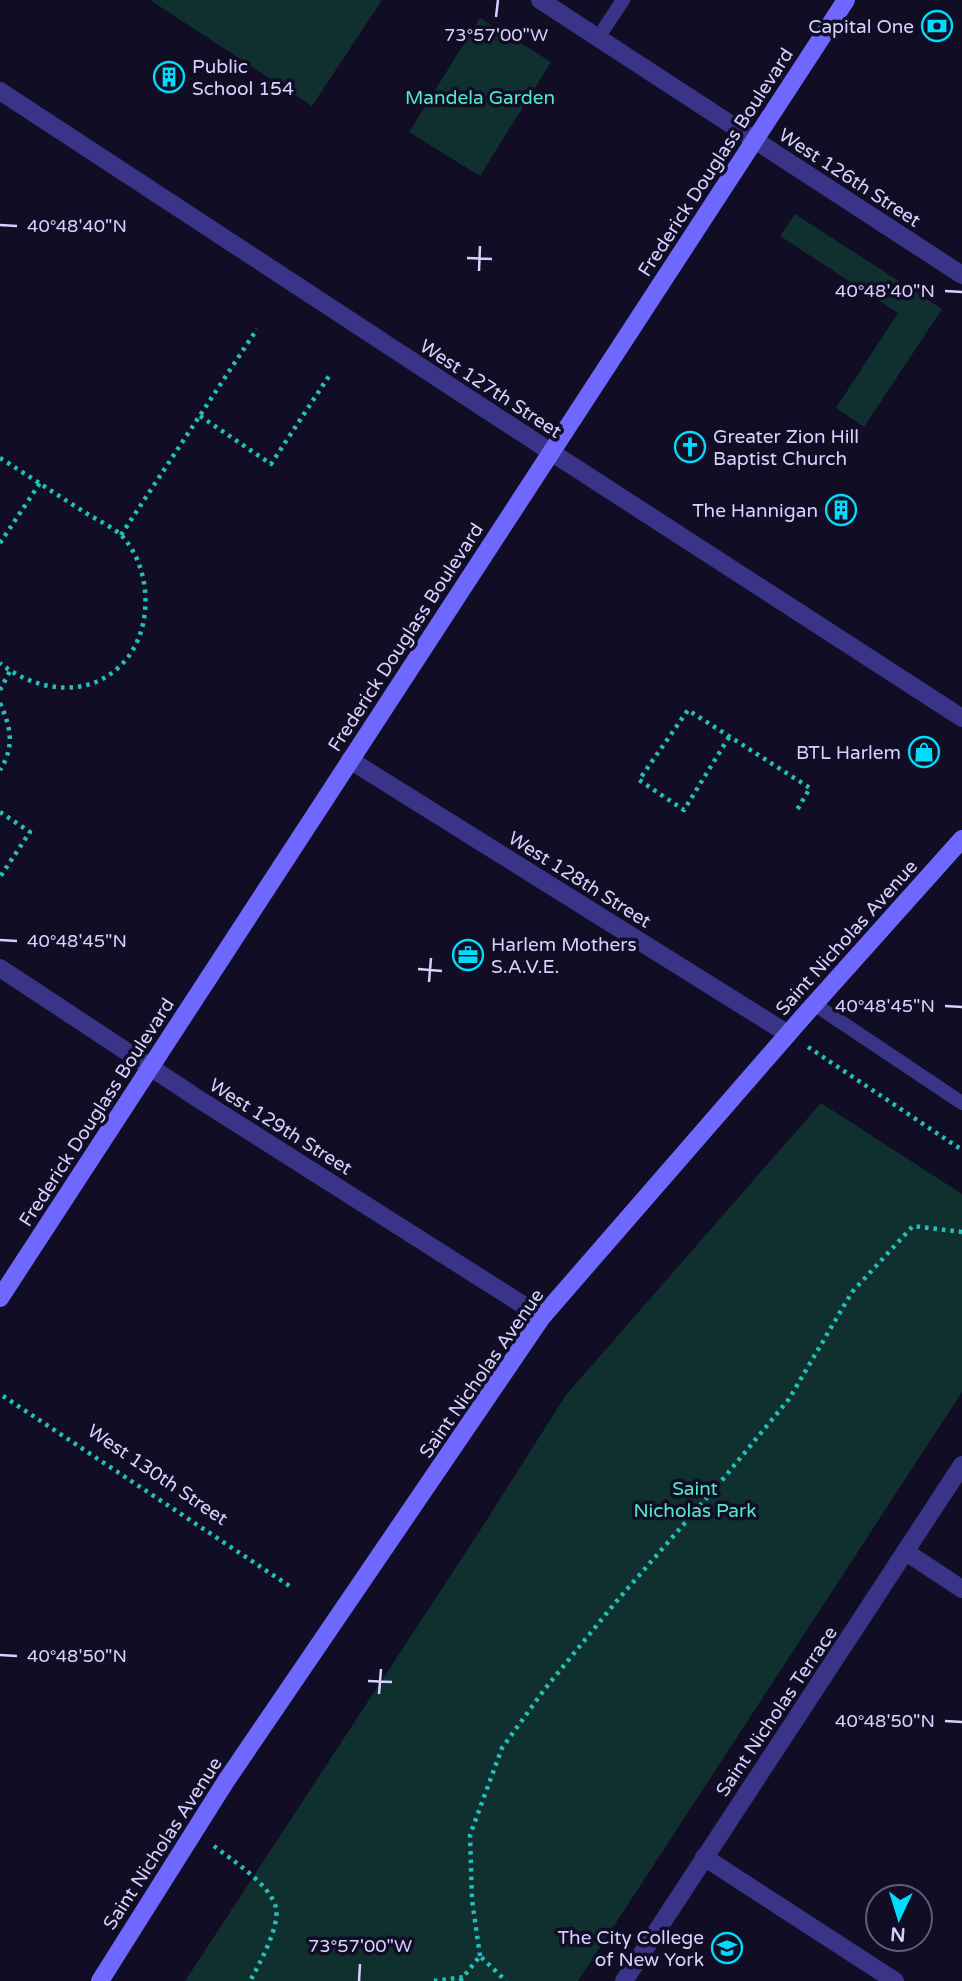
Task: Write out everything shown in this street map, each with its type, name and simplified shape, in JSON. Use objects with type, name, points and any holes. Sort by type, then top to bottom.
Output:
[{"type":"main road","name":"Frederick Douglass Boulevard","points":[[0,1298],[846,0]]},
{"type":"main road","name":"Saint Nicholas Avenue","points":[[100,1981],[194,1830],[542,1317],[814,1004],[962,839]]},
{"type":"street","name":"West 126th Street","points":[[540,0],[962,275]]},
{"type":"street","name":"West 127th Street","points":[[0,90],[962,718]]},
{"type":"street","name":"West 128th Street","points":[[349,760],[788,1034]]},
{"type":"street","name":"West 129th Street","points":[[0,968],[542,1317]]},
{"type":"street","name":"Saint Nicholas Terrace","points":[[624,1981],[962,1465]]},
{"type":"street","points":[[906,1552],[962,1589]]},
{"type":"street","points":[[704,1857],[895,1981]]},
{"type":"lane","points":[[597,38],[623,0]]},
{"type":"lane","points":[[814,1004],[962,1103]]},
{"type":"path","points":[[121,536],[257,329]]},
{"type":"path","points":[[200,416],[271,464],[329,376]]},
{"type":"path","points":[[0,458],[121,536],[139,563],[146,591],[144,621],[135,647],[118,668],[93,683],[63,689],[34,684],[0,663]]},
{"type":"path","points":[[0,542],[40,484]]},
{"type":"path","points":[[0,690],[10,671]]},
{"type":"path","points":[[0,703],[9,724],[12,741],[8,758],[0,770]]},
{"type":"path","points":[[729,737],[684,810],[639,780],[688,710],[810,788],[797,810]]},
{"type":"path","points":[[0,812],[30,832],[0,877]]},
{"type":"path","points":[[788,1034],[962,1150]]},
{"type":"path","points":[[506,1981],[480,1956],[472,1900],[470,1835],[502,1748],[544,1690],[615,1603],[789,1399],[852,1292],[913,1226],[962,1231]]},
{"type":"path","name":"West 130th Street","points":[[3,1396],[290,1587]]},
{"type":"path","points":[[194,1830],[261,1883],[276,1908],[274,1927],[250,1981]]},
{"type":"path","points":[[434,1981],[462,1979],[480,1956]]},
{"type":"green space","points":[[150,0],[382,0],[312,106]]},
{"type":"green space","name":"Mandela Garden","points":[[480,18],[551,62],[480,176],[409,132]]},
{"type":"green space","points":[[795,214],[942,309],[864,427],[836,408],[898,313],[780,236]]},
{"type":"green space","name":"Saint Nicholas Park","points":[[821,1103],[962,1194],[962,1392],[578,1981],[185,1981],[566,1395]]},
{"type":"place","name":"Capital One","points":[[937,26]]},
{"type":"place","name":"Public School 154","points":[[169,77]]},
{"type":"place","name":"Greater Zion Hill Baptist Church","points":[[690,447]]},
{"type":"place","name":"The Hannigan","points":[[841,510]]},
{"type":"place","name":"BTL Harlem","points":[[924,752]]},
{"type":"place","name":"Harlem Mothers S.A.V.E.","points":[[468,955]]},
{"type":"place","name":"The City College of New York","points":[[727,1948]]}]
